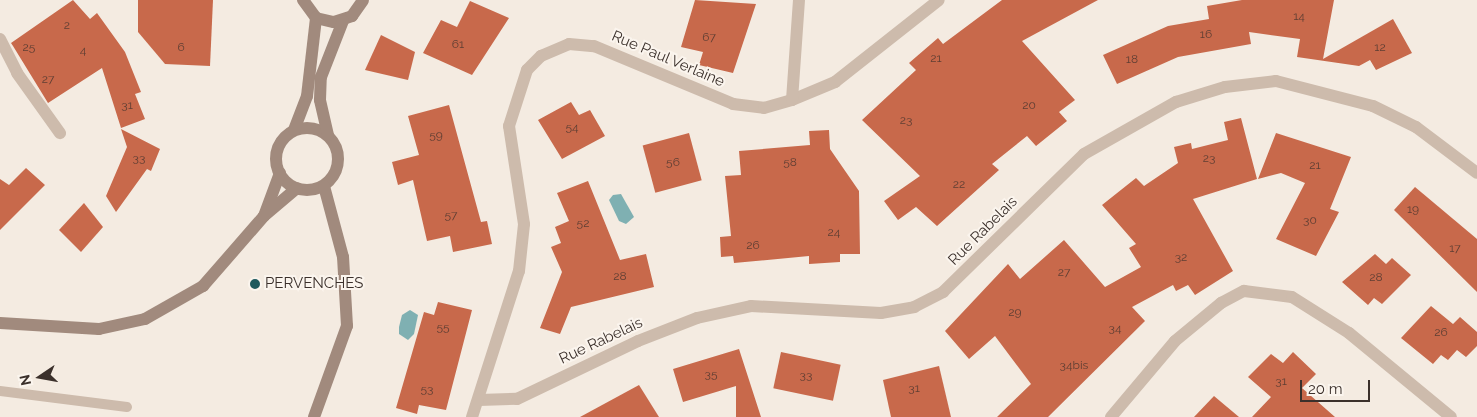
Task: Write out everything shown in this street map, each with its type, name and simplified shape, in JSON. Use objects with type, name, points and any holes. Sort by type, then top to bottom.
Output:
[{"type":"main road","points":[[264,216],[280,173],[278,149],[294,130],[307,96],[316,18],[302,0]]},
{"type":"main road","points":[[314,417],[347,326],[343,257],[324,186],[339,160],[328,135],[320,100],[321,77],[342,21],[362,0]]},
{"type":"main road","points":[[316,18],[342,21]]},
{"type":"main road","points":[[294,130],[312,127],[328,135]]},
{"type":"main road","points":[[280,173],[297,188]]},
{"type":"main road","points":[[0,323],[99,329],[145,319],[203,286],[264,216],[297,188],[324,186]]},
{"type":"street","points":[[792,100],[799,0]]},
{"type":"street","name":"Rue Paul Verlaine","points":[[472,417],[479,400],[521,253],[524,224],[509,126],[527,70],[541,56],[569,44],[594,46],[734,104],[764,108],[792,100],[835,82],[939,0]]},
{"type":"street","points":[[0,39],[17,73],[60,134]]},
{"type":"street","name":"Rue Rabelais","points":[[479,400],[517,399],[638,341],[697,318],[751,306],[881,313],[914,307],[943,292],[1084,154],[1176,102],[1224,87],[1276,82],[1373,106],[1416,127],[1477,173]]},
{"type":"street","points":[[1111,417],[1175,341],[1221,303],[1244,291],[1292,297],[1348,333],[1451,417]]},
{"type":"lane","points":[[0,391],[127,407]]},
{"type":"water","points":[[621,194],[634,217],[626,224],[619,221],[609,200],[613,195]]},
{"type":"water","points":[[410,310],[418,315],[414,334],[408,340],[399,334],[399,327],[402,315]]},
{"type":"building","points":[[73,0],[90,19],[97,13],[125,52],[141,92],[135,94],[145,119],[121,128],[102,68],[48,103],[11,43]]},
{"type":"building","points":[[138,0],[213,0],[210,66],[165,64],[138,32]]},
{"type":"building","points":[[695,0],[756,4],[733,73],[699,65],[703,52],[681,47]]},
{"type":"building","points":[[1002,0],[1098,0],[1022,41],[1075,100],[1059,112],[1067,121],[1036,146],[1027,136],[992,164],[999,170],[937,226],[916,207],[898,220],[884,201],[920,176],[862,120],[916,70],[909,63],[938,38],[943,44]]},
{"type":"building","points":[[1242,0],[1334,0],[1323,59],[1393,19],[1412,53],[1376,70],[1370,60],[1359,66],[1297,57],[1300,39],[1249,32],[1251,44],[1178,57],[1117,84],[1103,55],[1168,26],[1209,19],[1207,6]]},
{"type":"building","points":[[470,1],[509,18],[472,75],[423,53],[441,20],[457,27]]},
{"type":"building","points":[[381,35],[415,52],[408,80],[365,70]]},
{"type":"building","points":[[571,102],[579,115],[590,110],[605,136],[562,159],[538,120]]},
{"type":"building","points":[[449,105],[481,222],[487,221],[492,244],[453,252],[450,236],[427,241],[413,180],[398,185],[392,162],[419,155],[408,116]]},
{"type":"building","points":[[1241,118],[1257,179],[1193,199],[1233,271],[1195,295],[1188,285],[1176,291],[1173,285],[1132,307],[1145,321],[1048,417],[997,417],[1031,384],[995,336],[969,359],[945,331],[1008,264],[1020,279],[1064,240],[1105,287],[1141,267],[1129,248],[1136,244],[1102,205],[1136,178],[1144,186],[1178,163],[1174,147],[1191,143],[1192,149],[1228,140],[1224,122]]},
{"type":"building","points":[[121,129],[160,149],[151,171],[147,169],[116,212],[106,196],[127,147]]},
{"type":"building","points":[[829,130],[830,149],[859,191],[860,254],[840,254],[840,262],[809,264],[809,256],[734,263],[733,256],[721,257],[720,237],[731,236],[725,176],[741,175],[739,151],[810,145],[809,131]]},
{"type":"building","points":[[689,133],[702,180],[655,193],[643,145]]},
{"type":"building","points":[[1276,133],[1351,157],[1330,209],[1339,212],[1316,256],[1276,239],[1305,183],[1281,173],[1258,179]]},
{"type":"building","points":[[26,168],[45,185],[0,230],[0,179],[9,185]]},
{"type":"building","points":[[588,181],[620,260],[646,254],[654,287],[571,307],[560,334],[540,328],[562,272],[551,247],[561,243],[555,227],[569,221],[557,193]]},
{"type":"building","points":[[1415,187],[1477,239],[1477,292],[1394,210]]},
{"type":"building","points":[[84,203],[103,227],[81,252],[59,230]]},
{"type":"building","points":[[1375,254],[1386,264],[1392,258],[1411,275],[1382,304],[1374,298],[1368,305],[1342,282]]},
{"type":"building","points":[[438,302],[472,310],[446,410],[419,405],[417,414],[396,408],[424,312],[434,315]]},
{"type":"building","points":[[1431,306],[1453,324],[1460,317],[1477,332],[1477,346],[1466,357],[1457,350],[1448,360],[1441,355],[1433,364],[1401,338]]},
{"type":"building","points":[[739,349],[761,417],[736,417],[736,386],[683,402],[673,369]]},
{"type":"building","points":[[781,352],[841,365],[833,401],[773,388]]},
{"type":"building","points":[[1293,352],[1316,374],[1302,388],[1335,417],[1252,417],[1271,397],[1248,377],[1271,354],[1283,363]]},
{"type":"building","points":[[939,366],[951,417],[891,417],[883,380]]},
{"type":"building","points":[[639,385],[659,417],[580,417]]},
{"type":"building","points":[[1214,396],[1239,417],[1194,417]]},
{"type":"place","name":"PERVENCHES","points":[[255,284]]}]
